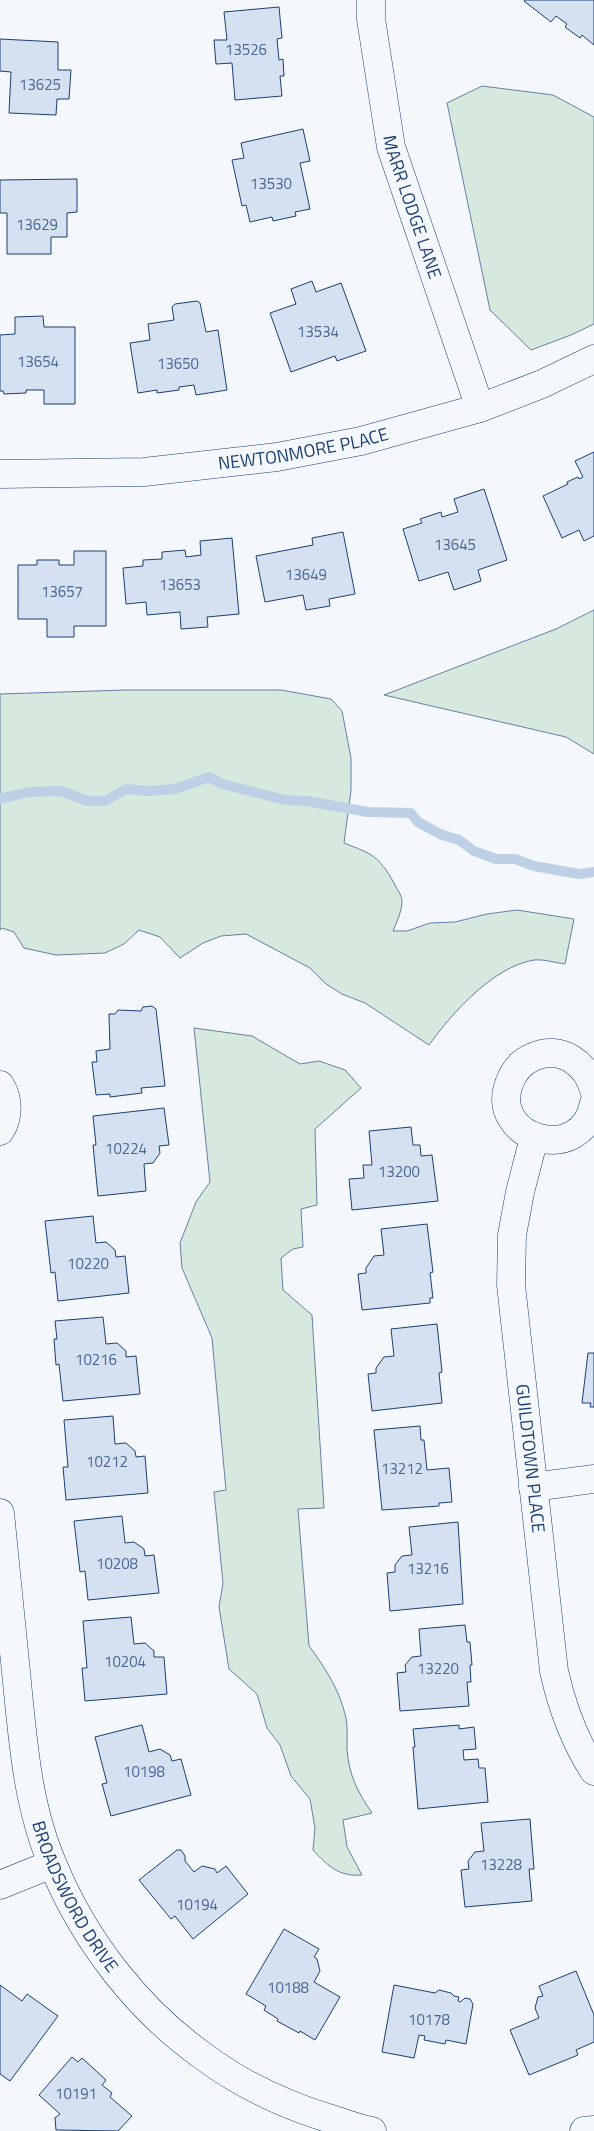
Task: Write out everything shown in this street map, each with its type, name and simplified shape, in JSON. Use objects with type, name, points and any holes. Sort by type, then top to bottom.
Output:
[{"type":"street","name":"MARR LODGE LANE","points":[[371,0],[371,19],[391,147],[480,408]]},
{"type":"street","name":"NEWTONMORE PLACE","points":[[0,474],[144,472],[277,457],[361,441],[480,408],[542,384],[594,359]]},
{"type":"street","points":[[594,1090],[591,1079],[574,1060],[563,1054],[551,1052],[527,1059],[511,1077],[507,1089],[507,1101],[515,1123],[534,1138],[547,1141],[560,1140],[572,1136],[582,1128],[590,1117],[594,1103]]},
{"type":"street","points":[[0,1085],[7,1102],[6,1114],[0,1131]]},
{"type":"street","name":"GUILDTOWN PLACE","points":[[534,1138],[520,1192],[512,1235],[510,1285],[554,1671],[561,1703],[572,1732],[594,1771]]},
{"type":"street","points":[[533,1487],[594,1479]]},
{"type":"street","name":"BROADSWORD DRIVE","points":[[0,1512],[22,1736],[31,1791],[52,1864],[91,1936],[142,2005],[174,2036],[251,2088],[308,2112],[372,2131]]},
{"type":"street","points":[[0,1885],[52,1864]]},
{"type":"street","points":[[584,2131],[594,2130]]},
{"type":"shaded area","points":[[482,86],[553,95],[594,117],[594,324],[531,350],[490,310],[447,103]]},
{"type":"shaded area","points":[[594,610],[594,754],[566,737],[384,695],[556,629]]},
{"type":"shaded area","points":[[126,690],[281,690],[331,699],[342,711],[351,758],[351,790],[344,843],[368,853],[379,861],[394,883],[402,901],[393,931],[407,931],[430,923],[455,922],[487,914],[517,910],[574,919],[565,964],[534,960],[519,964],[504,972],[489,981],[462,1005],[429,1045],[365,1003],[342,994],[326,984],[310,968],[246,934],[221,936],[203,943],[180,958],[160,937],[139,930],[124,944],[105,953],[56,955],[24,948],[14,932],[2,928],[0,930],[0,694]]},
{"type":"shaded area","points":[[194,1028],[252,1036],[300,1064],[319,1061],[345,1070],[361,1088],[315,1129],[317,1205],[301,1209],[303,1247],[293,1249],[281,1258],[283,1290],[312,1315],[324,1508],[298,1509],[309,1646],[339,1696],[346,1718],[347,1749],[352,1775],[358,1790],[372,1813],[343,1820],[347,1847],[362,1875],[347,1874],[334,1869],[313,1850],[315,1828],[310,1799],[291,1776],[280,1745],[267,1728],[257,1694],[229,1669],[219,1607],[223,1583],[214,1492],[226,1490],[212,1338],[182,1268],[180,1243],[196,1202],[210,1182]]},
{"type":"building","points":[[525,0],[594,0],[594,45],[582,35],[580,38],[565,27],[567,24],[556,16],[551,22]]},
{"type":"building","points":[[279,7],[282,38],[277,39],[279,60],[283,59],[284,76],[280,76],[282,96],[235,100],[232,63],[216,64],[214,40],[227,40],[224,12]]},
{"type":"building","points":[[0,39],[58,42],[58,70],[71,70],[69,99],[57,99],[56,115],[9,113],[11,72],[0,71]]},
{"type":"building","points":[[303,129],[310,161],[300,163],[310,209],[295,212],[296,216],[273,221],[272,217],[250,222],[246,205],[242,206],[232,160],[244,158],[241,143]]},
{"type":"building","points":[[77,179],[77,212],[67,213],[67,237],[51,237],[51,254],[7,254],[7,213],[0,213],[0,180]]},
{"type":"building","points":[[312,281],[316,292],[341,283],[366,351],[337,361],[335,356],[291,372],[270,313],[296,304],[291,289]]},
{"type":"building","points":[[197,301],[200,303],[206,332],[218,330],[227,390],[196,395],[194,385],[179,387],[179,390],[157,393],[157,390],[138,393],[130,343],[150,340],[148,324],[174,320],[172,307],[175,304]]},
{"type":"building","points":[[43,316],[44,327],[75,327],[75,404],[44,404],[44,390],[26,390],[26,393],[4,394],[3,391],[0,391],[0,335],[15,334],[15,317]]},
{"type":"building","points":[[594,452],[594,536],[584,541],[579,530],[562,538],[543,496],[568,484],[567,482],[583,477],[575,461]]},
{"type":"building","points":[[484,489],[507,560],[478,570],[481,581],[454,590],[448,572],[419,581],[403,529],[422,523],[420,519],[441,512],[442,517],[458,512],[454,499]]},
{"type":"building","points":[[343,532],[355,594],[329,599],[330,606],[306,610],[303,595],[265,602],[256,556],[313,545],[312,538]]},
{"type":"building","points":[[232,538],[239,614],[207,617],[208,627],[181,629],[180,612],[147,615],[146,602],[126,604],[123,568],[143,566],[143,560],[162,559],[162,552],[185,550],[186,557],[201,555],[200,541]]},
{"type":"building","points":[[74,551],[106,551],[106,626],[74,626],[74,637],[47,637],[47,619],[18,619],[18,565],[37,565],[37,560],[59,560],[59,565],[74,565]]},
{"type":"building","points":[[152,1006],[156,1009],[165,1086],[141,1088],[142,1093],[110,1097],[110,1094],[96,1095],[92,1062],[97,1062],[96,1051],[110,1049],[109,1014],[115,1014],[118,1010],[141,1011],[143,1007]]},
{"type":"building","points":[[164,1108],[169,1145],[159,1146],[160,1153],[153,1163],[144,1164],[146,1191],[98,1196],[93,1145],[96,1145],[93,1116]]},
{"type":"building","points":[[411,1127],[413,1145],[420,1145],[421,1156],[432,1155],[438,1201],[352,1210],[349,1179],[364,1178],[363,1165],[372,1165],[369,1131]]},
{"type":"building","points":[[93,1216],[96,1243],[106,1242],[115,1250],[116,1257],[125,1256],[129,1293],[58,1301],[55,1272],[51,1273],[45,1221]]},
{"type":"building","points":[[427,1224],[433,1272],[430,1273],[433,1298],[430,1298],[430,1303],[362,1310],[358,1274],[366,1273],[366,1268],[374,1256],[384,1255],[381,1229]]},
{"type":"building","points":[[103,1317],[106,1344],[117,1343],[126,1351],[126,1357],[136,1356],[140,1394],[63,1401],[59,1364],[56,1365],[54,1339],[57,1339],[55,1321]]},
{"type":"building","points":[[437,1324],[442,1372],[439,1373],[442,1403],[372,1411],[368,1374],[376,1373],[376,1368],[384,1357],[394,1356],[391,1329]]},
{"type":"building","points":[[588,1353],[594,1353],[594,1407],[590,1407],[591,1403],[582,1403]]},
{"type":"building","points":[[113,1416],[115,1444],[126,1443],[135,1451],[136,1457],[145,1456],[148,1493],[66,1500],[63,1467],[68,1467],[64,1420]]},
{"type":"building","points":[[420,1426],[421,1440],[424,1440],[427,1470],[449,1468],[452,1502],[439,1503],[439,1506],[382,1510],[374,1430]]},
{"type":"building","points":[[122,1516],[125,1543],[134,1542],[144,1549],[145,1556],[154,1555],[159,1593],[88,1600],[85,1571],[80,1572],[74,1521]]},
{"type":"building","points":[[458,1522],[463,1604],[390,1611],[387,1573],[395,1572],[395,1565],[402,1556],[412,1555],[409,1527]]},
{"type":"building","points":[[131,1617],[134,1644],[145,1643],[154,1651],[154,1657],[164,1657],[167,1694],[85,1701],[82,1668],[87,1668],[83,1621]]},
{"type":"building","points":[[465,1625],[467,1642],[470,1642],[472,1665],[470,1665],[471,1682],[467,1682],[469,1706],[400,1711],[397,1673],[406,1672],[405,1665],[412,1657],[421,1656],[419,1629]]},
{"type":"building","points":[[142,1725],[149,1752],[160,1749],[170,1755],[172,1761],[181,1759],[191,1795],[111,1816],[102,1784],[107,1783],[95,1737]]},
{"type":"building","points":[[459,1725],[459,1729],[474,1727],[476,1749],[463,1750],[464,1760],[478,1759],[479,1768],[485,1768],[488,1802],[418,1809],[413,1729]]},
{"type":"building","points":[[530,1819],[534,1869],[529,1869],[532,1901],[465,1907],[461,1870],[469,1869],[468,1861],[475,1852],[484,1851],[481,1823]]},
{"type":"building","points":[[177,1850],[181,1850],[185,1856],[185,1861],[194,1872],[202,1866],[215,1869],[217,1873],[226,1866],[248,1894],[193,1939],[175,1916],[171,1919],[139,1880]]},
{"type":"building","points":[[284,1929],[319,1949],[314,1957],[317,1959],[320,1971],[314,1982],[340,1997],[315,2040],[277,2021],[278,2019],[264,2010],[266,2006],[246,1994]]},
{"type":"building","points":[[576,1971],[594,2015],[594,2042],[576,2050],[578,2055],[529,2075],[510,2030],[539,2018],[535,2008],[538,1997],[543,1996],[539,1986]]},
{"type":"building","points":[[0,1985],[22,2001],[27,1994],[58,2016],[10,2081],[0,2074]]},
{"type":"building","points":[[394,1985],[435,1993],[439,1990],[451,1993],[459,1997],[458,2001],[460,2002],[465,1998],[470,1999],[473,2004],[466,2044],[446,2040],[445,2044],[424,2040],[425,2036],[419,2035],[414,2058],[382,2052]]},
{"type":"building","points":[[72,2057],[78,2062],[82,2058],[106,2080],[102,2085],[112,2093],[110,2097],[132,2116],[118,2131],[56,2130],[55,2118],[60,2114],[39,2095]]},
{"type":"waterway","points":[[0,799],[29,792],[61,791],[87,801],[105,801],[126,789],[148,791],[175,789],[209,777],[222,784],[285,800],[307,801],[368,812],[411,813],[418,822],[440,834],[459,840],[474,851],[496,859],[515,859],[534,866],[579,874],[594,872]]}]
